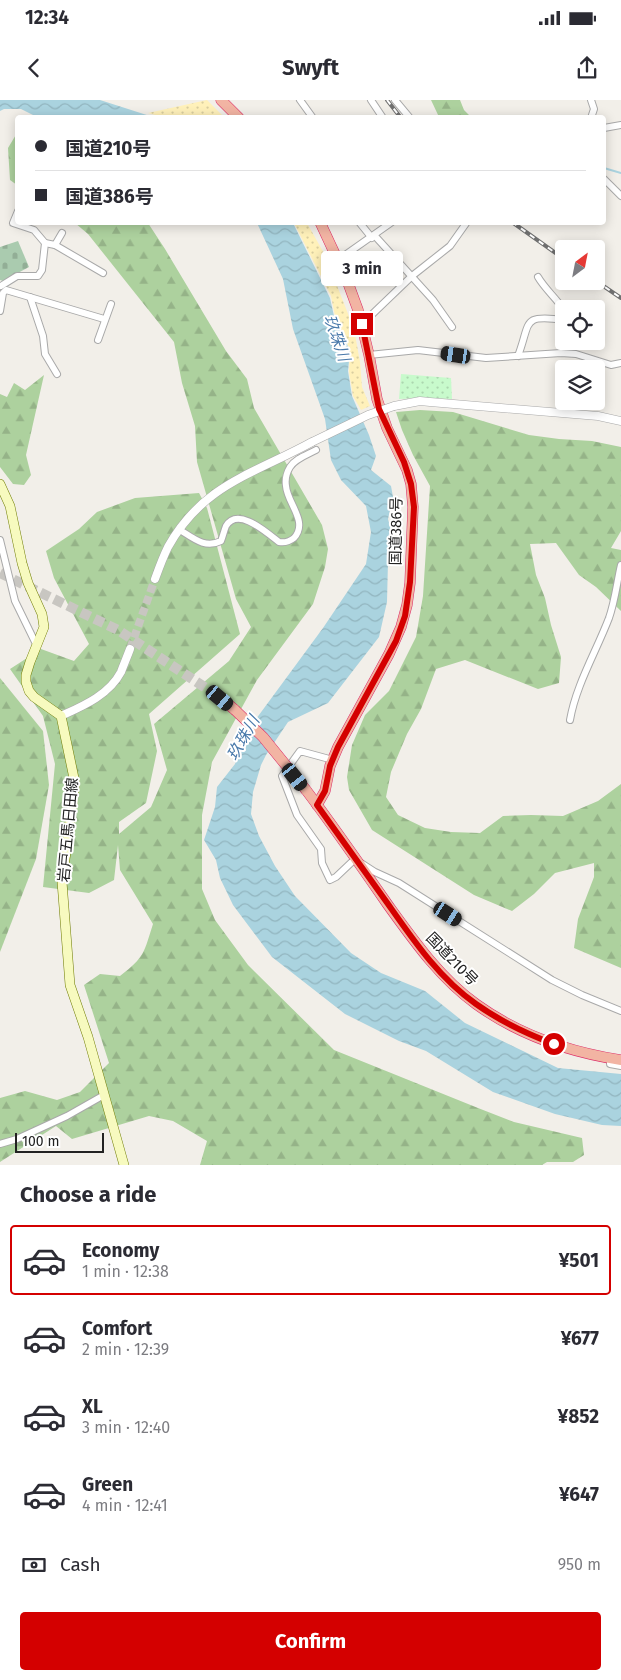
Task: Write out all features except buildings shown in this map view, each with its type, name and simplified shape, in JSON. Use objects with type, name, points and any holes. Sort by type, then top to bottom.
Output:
[{"type":"highway","points":[[221,100],[236,115]]},
{"type":"highway","name":"国道386号","points":[[317,805],[325,791],[333,760],[396,641],[405,616],[410,582],[414,507],[411,484],[404,462],[379,409],[372,380],[369,355],[354,298],[321,225]]},
{"type":"highway","name":"国道210号","points":[[220,698],[263,737],[306,790],[425,955],[439,971],[476,1004],[504,1022],[536,1038],[572,1050],[616,1059]]},
{"type":"main road","points":[[0,484],[10,506],[22,564],[42,614],[44,626],[26,674],[29,691],[61,716]]},
{"type":"main road","name":"岩戸五馬日田線","points":[[61,716],[75,783],[62,882],[70,985],[88,1038],[124,1165]]},
{"type":"street","points":[[300,100],[311,115]]},
{"type":"street","points":[[371,100],[382,115]]},
{"type":"street","points":[[395,100],[408,115]]},
{"type":"street","points":[[591,100],[594,109],[592,115]]},
{"type":"street","points":[[606,128],[621,125]]},
{"type":"street","points":[[606,181],[621,196]]},
{"type":"street","points":[[19,225],[34,230],[45,243],[55,245],[103,272]]},
{"type":"street","points":[[362,225],[434,300],[452,327]]},
{"type":"street","points":[[338,260],[388,225]]},
{"type":"street","points":[[362,324],[412,276],[450,246],[465,225]]},
{"type":"street","points":[[55,245],[62,233]]},
{"type":"street","points":[[3,287],[17,276],[38,276],[42,270],[45,243]]},
{"type":"street","points":[[538,277],[557,300]]},
{"type":"street","points":[[3,287],[104,319]]},
{"type":"street","points":[[0,311],[3,287]]},
{"type":"street","points":[[30,297],[43,336],[45,354],[57,374]]},
{"type":"street","points":[[98,340],[111,304]]},
{"type":"street","points":[[518,356],[524,341],[525,330],[529,323],[534,319],[542,317],[555,319]]},
{"type":"street","points":[[369,355],[418,350],[486,358],[561,353],[576,354],[611,365],[621,363]]},
{"type":"street","points":[[155,579],[168,547],[180,530],[197,507],[219,489],[368,415],[394,406],[420,401],[598,416],[621,421]]},
{"type":"street","points":[[180,530],[207,545],[214,544],[220,541],[226,526],[233,520],[241,518],[249,521],[279,542],[285,543],[292,539],[298,532],[299,524],[297,513],[287,494],[288,472],[296,460],[316,450]]},
{"type":"street","points":[[0,540],[15,601],[36,644]]},
{"type":"street","points":[[570,720],[579,688],[609,616],[621,565]]},
{"type":"street","points":[[61,716],[89,704],[107,689],[120,673],[130,649]]},
{"type":"street","points":[[333,760],[300,751],[282,776],[297,814],[321,849],[322,863],[333,878],[355,859],[375,872],[399,883],[552,980],[621,1011]]},
{"type":"street","points":[[616,1059],[610,1064],[621,1066]]},
{"type":"street","points":[[0,1144],[17,1139],[67,1116],[104,1095]]},
{"type":"green space","points":[[431,100],[460,100],[464,110],[469,115],[438,115]]},
{"type":"green space","points":[[15,136],[15,184],[10,180],[8,148]]},
{"type":"green space","points":[[77,225],[149,225],[226,351],[247,379],[254,408],[322,525],[328,549],[325,567],[313,604],[257,680],[212,762],[202,815],[202,889],[215,920],[248,965],[334,1050],[514,1122],[582,1138],[584,1155],[573,1162],[547,1162],[542,1165],[200,1165],[207,1141],[173,1121],[149,1116],[72,1139],[56,1126],[0,1162],[0,1098],[25,1091],[57,1100],[80,1092],[109,1063],[84,985],[100,974],[120,976],[134,964],[139,959],[148,941],[153,924],[120,870],[118,845],[114,880],[89,893],[43,887],[55,764],[43,716],[10,669],[41,649],[74,661],[89,644],[54,578],[46,551],[79,529],[97,512],[135,498],[199,493],[207,508],[240,634],[149,714],[157,751],[146,803],[119,822],[119,834],[151,807],[167,770],[154,724],[229,661],[251,627],[236,599],[197,462],[195,426],[182,383],[174,342],[88,234]]},
{"type":"green space","points":[[18,241],[29,267],[3,281],[0,280],[0,247]]},
{"type":"green space","points":[[401,374],[451,378],[452,399],[399,399]]},
{"type":"green space","points":[[44,375],[26,455],[31,475],[24,485],[13,484],[0,467],[0,394],[7,397],[14,383],[25,390]]},
{"type":"green space","points":[[420,410],[453,412],[529,435],[592,441],[621,447],[621,531],[611,548],[621,550],[621,611],[596,587],[579,575],[556,543],[530,544],[536,575],[545,598],[561,657],[559,683],[538,689],[465,660],[436,669],[421,709],[407,734],[391,772],[386,797],[398,815],[425,828],[451,832],[480,833],[503,816],[563,816],[598,801],[621,784],[621,968],[574,948],[578,919],[594,877],[594,863],[555,873],[534,894],[512,911],[474,895],[372,830],[349,790],[347,777],[352,745],[365,715],[389,691],[416,637],[423,596],[430,486],[413,455],[396,412]]},
{"type":"green space","points":[[0,678],[43,731],[49,785],[36,859],[0,952]]},
{"type":"sand","points":[[207,100],[222,115],[155,115],[148,113]]},
{"type":"sand","points":[[295,225],[308,225],[325,255],[354,329],[362,387],[370,406],[361,410],[353,396],[349,372],[350,350],[335,316],[331,296]]},
{"type":"water","points":[[0,100],[100,100],[147,115],[33,115],[21,109],[4,109],[0,111]]},
{"type":"water","name":"玖珠川","points":[[258,225],[294,225],[330,298],[334,316],[350,351],[348,371],[352,396],[376,456],[371,470],[391,486],[393,497],[388,519],[393,538],[388,561],[387,602],[379,637],[328,703],[288,722],[266,755],[253,792],[251,814],[259,836],[275,866],[295,896],[351,953],[381,973],[425,991],[465,1023],[558,1068],[621,1074],[621,1126],[602,1125],[555,1114],[493,1092],[426,1051],[399,1041],[345,1014],[272,957],[233,905],[220,878],[216,860],[204,840],[215,807],[217,787],[235,764],[245,734],[323,628],[366,564],[371,532],[366,506],[341,480],[331,460],[325,419],[293,329],[283,279]]},
{"type":"waterway","points":[[606,169],[621,173]]},
{"type":"tunnel","points":[[0,573],[118,630],[221,698]]},
{"type":"tunnel","points":[[130,649],[155,579]]},
{"type":"railway","points":[[387,100],[399,115]]},
{"type":"railway","points":[[516,225],[555,253]]},
{"type":"railway","points":[[605,287],[621,298]]},
{"type":"route","points":[[362,324],[379,409],[401,454],[411,484],[414,507],[410,582],[405,616],[396,641],[338,747],[330,766],[325,791],[317,805],[405,930],[439,971],[476,1004],[504,1022],[536,1038],[554,1044]]}]
